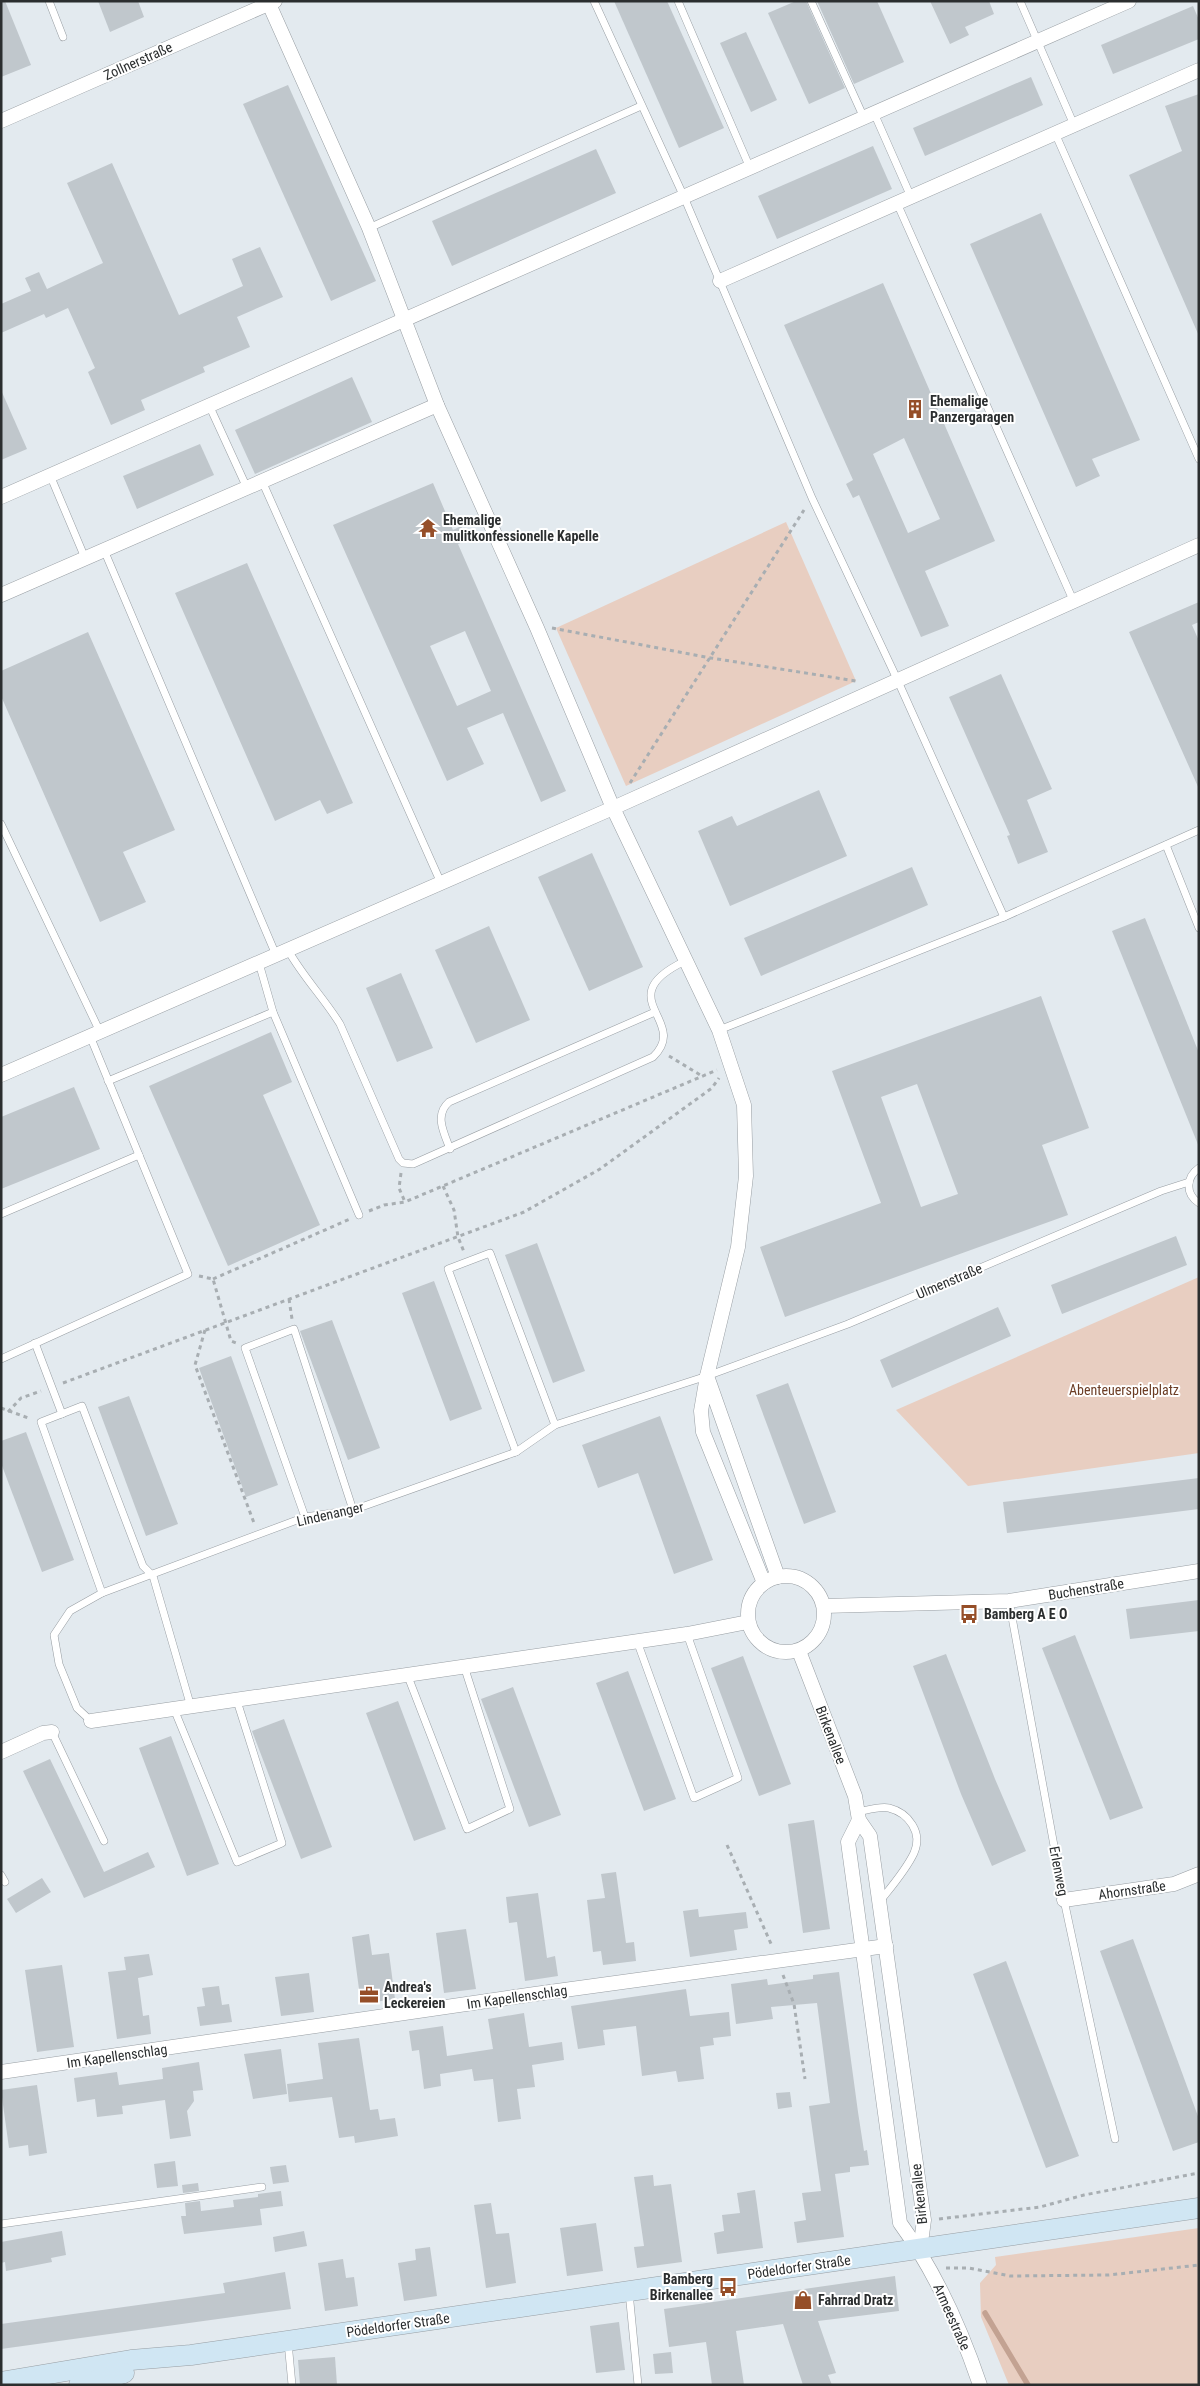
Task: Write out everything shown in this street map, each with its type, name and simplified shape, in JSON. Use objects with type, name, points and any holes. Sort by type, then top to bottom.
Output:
[{"type":"main road","name":"Pödeldorfer Straße","points":[[1,2382],[131,2360],[192,2355],[629,2292],[924,2259],[1199,2208]]},
{"type":"main road","name":"Pödeldorfer Straße","points":[[79,2385],[192,2355]]},
{"type":"street","points":[[1,496],[1129,1]]},
{"type":"street","points":[[272,2],[369,228],[437,405],[537,628],[613,808],[719,1030],[744,1105],[746,1176],[738,1247],[707,1376],[702,1411],[703,1432],[764,1583]]},
{"type":"street","name":"Zollnerstraße","points":[[1,120],[272,2]]},
{"type":"street","points":[[720,281],[1199,70]]},
{"type":"street","points":[[1,595],[437,405]]},
{"type":"street","points":[[1,1075],[613,808],[1199,545]]},
{"type":"street","points":[[707,1376],[778,1576]]},
{"type":"street","name":"Buchenstraße","points":[[824,1606],[1009,1601],[1199,1571]]},
{"type":"street","points":[[778,1576],[793,1576],[807,1582],[818,1592],[824,1606],[824,1620],[820,1633],[811,1644],[799,1651],[786,1653],[773,1651],[761,1644],[753,1634],[748,1622],[747,1611],[750,1600],[764,1583],[778,1576]]},
{"type":"street","points":[[91,1721],[464,1665],[687,1634],[748,1622]]},
{"type":"street","name":"Birkenallee","points":[[799,1651],[855,1796],[859,1816],[870,1836],[924,2220],[924,2259]]},
{"type":"street","points":[[1,1752],[43,1733],[52,1732]]},
{"type":"street","name":"Birkenallee","points":[[859,1816],[848,1842],[900,2223],[924,2259]]},
{"type":"street","name":"Ahornstraße","points":[[1064,1900],[1174,1884],[1199,1874]]},
{"type":"street","name":"Im Kapellenschlag","points":[[1,2072],[535,1994],[886,1946]]},
{"type":"street","name":"Armeestraße","points":[[924,2259],[973,2363],[980,2385]]},
{"type":"lane","points":[[49,1],[64,37]]},
{"type":"lane","points":[[594,1],[684,197],[812,498],[897,679],[1004,917]]},
{"type":"lane","points":[[678,1],[750,168]]},
{"type":"lane","points":[[811,1],[911,197]]},
{"type":"lane","points":[[1020,1],[1074,125]]},
{"type":"lane","points":[[369,228],[641,106]]},
{"type":"lane","points":[[1055,133],[1199,458]]},
{"type":"lane","points":[[898,203],[1074,600]]},
{"type":"lane","points":[[210,405],[247,488]]},
{"type":"lane","points":[[50,475],[85,558]]},
{"type":"lane","points":[[262,481],[441,883]]},
{"type":"lane","points":[[104,550],[282,953],[328,1005],[340,1024],[399,1158],[403,1163],[413,1164],[653,1057],[664,1043],[664,1035],[651,1001],[653,984],[665,970],[685,961]]},
{"type":"lane","points":[[1,824],[95,1034],[108,1081],[188,1274],[1,1359]]},
{"type":"lane","points":[[719,1030],[1004,917],[1199,830]]},
{"type":"lane","points":[[1166,844],[1199,928]]},
{"type":"lane","points":[[259,963],[273,1012],[359,1215]]},
{"type":"lane","points":[[108,1081],[273,1012]]},
{"type":"lane","points":[[450,1148],[440,1118],[443,1107],[448,1102],[656,1012]]},
{"type":"lane","points":[[1,1214],[139,1155]]},
{"type":"lane","points":[[1199,1168],[1188,1182],[1192,1197],[1199,1203]]},
{"type":"lane","name":"Ulmenstraße","points":[[707,1376],[848,1324],[1161,1191],[1188,1182]]},
{"type":"lane","points":[[516,1452],[448,1269],[490,1253],[555,1425]]},
{"type":"lane","points":[[305,1517],[245,1348],[294,1329],[353,1510]]},
{"type":"lane","points":[[35,1344],[62,1414]]},
{"type":"lane","name":"Lindenanger","points":[[91,1721],[77,1708],[59,1664],[54,1635],[70,1610],[102,1593],[152,1576],[305,1517],[353,1510],[516,1452],[555,1425],[707,1376]]},
{"type":"lane","points":[[102,1593],[41,1422],[82,1406],[143,1566],[152,1576],[191,1707]]},
{"type":"lane","name":"Erlenweg","points":[[1009,1601],[1064,1900],[1115,2139]]},
{"type":"lane","points":[[637,1640],[694,1798],[738,1778],[687,1634]]},
{"type":"lane","points":[[407,1674],[467,1829],[510,1809],[464,1665]]},
{"type":"lane","points":[[174,1709],[237,1862],[282,1843],[236,1700]]},
{"type":"lane","points":[[52,1732],[104,1841]]},
{"type":"lane","points":[[859,1816],[888,1808],[906,1815],[913,1824],[915,1831],[915,1851],[880,1901]]},
{"type":"lane","points":[[1,2224],[262,2187]]},
{"type":"lane","points":[[629,2292],[638,2385]]},
{"type":"lane","points":[[288,2341],[292,2385]]},
{"type":"path","points":[[629,783],[812,498]]},
{"type":"path","points":[[537,628],[556,628],[711,658],[864,681]]},
{"type":"path","points":[[660,1050],[703,1076]]},
{"type":"path","points":[[188,1274],[213,1279],[359,1215],[384,1205],[406,1202],[730,1064]]},
{"type":"path","points":[[8,1412],[21,1398],[524,1212],[600,1169],[712,1088],[730,1064]]},
{"type":"path","points":[[403,1163],[399,1188],[406,1202]]},
{"type":"path","points":[[443,1186],[454,1210],[458,1237],[468,1262]]},
{"type":"path","points":[[213,1279],[231,1341],[245,1348]]},
{"type":"path","points":[[289,1299],[294,1329]]},
{"type":"path","points":[[205,1330],[195,1365],[258,1535]]},
{"type":"path","points":[[1,1408],[41,1422]]},
{"type":"path","points":[[727,1845],[779,1962],[794,2004],[805,2079]]},
{"type":"path","points":[[924,2220],[1040,2207],[1084,2195],[1199,2174]]},
{"type":"path","points":[[924,2259],[1020,2276],[1109,2275],[1199,2265]]},
{"type":"green space","points":[[786,522],[856,681],[626,786],[556,628]]},
{"type":"green space","name":"Abenteuerspielplatz","points":[[1199,1277],[1199,1453],[968,1486],[896,1410]]},
{"type":"green space","points":[[1199,2228],[1199,2385],[1009,2385],[981,2317],[980,2283],[996,2265],[995,2257]]},
{"type":"building","points":[[1,1],[5,1],[31,65],[1,77]]},
{"type":"building","points":[[98,1],[138,1],[144,17],[110,32]]},
{"type":"building","points":[[614,1],[667,1],[724,128],[679,148]]},
{"type":"building","points":[[796,1],[806,1],[845,88],[809,104],[768,13]]},
{"type":"building","points":[[817,1],[877,1],[904,62],[854,84]]},
{"type":"building","points":[[930,1],[989,1],[994,14],[965,27],[969,35],[950,44]]},
{"type":"building","points":[[1193,6],[1199,20],[1199,39],[1113,74],[1101,45]]},
{"type":"building","points":[[746,32],[777,100],[751,112],[720,43]]},
{"type":"building","points":[[1031,77],[1043,105],[925,156],[913,128]]},
{"type":"building","points":[[288,85],[376,281],[331,301],[243,104]]},
{"type":"building","points":[[1199,94],[1199,336],[1129,175],[1182,151],[1165,106]]},
{"type":"building","points":[[873,146],[892,189],[777,239],[758,196]]},
{"type":"building","points":[[596,149],[616,193],[452,266],[432,221]]},
{"type":"building","points":[[112,163],[179,315],[243,286],[232,259],[260,247],[283,297],[237,317],[250,347],[203,367],[205,372],[141,400],[145,410],[111,425],[88,372],[95,368],[68,308],[46,318],[44,314],[1,333],[1,304],[31,291],[25,278],[39,272],[47,289],[103,263],[67,183]]},
{"type":"building","points":[[1041,213],[1140,440],[1092,459],[1100,476],[1076,487],[970,244]]},
{"type":"building","points":[[883,283],[995,541],[925,571],[949,626],[921,637],[859,495],[853,498],[846,484],[853,480],[784,325]],"holes":[[[904,438],[940,519],[908,533],[873,454]]]},
{"type":"building","points":[[352,377],[372,422],[255,474],[235,430]]},
{"type":"building","points":[[1,390],[27,449],[1,460]]},
{"type":"building","points":[[200,444],[214,475],[137,509],[123,476]]},
{"type":"building","points":[[433,483],[453,530],[461,526],[468,540],[458,544],[566,791],[541,802],[503,713],[467,728],[484,764],[447,781],[333,525]],"holes":[[[465,631],[491,691],[457,706],[430,646]]]},
{"type":"building","points":[[247,563],[353,803],[327,814],[320,800],[275,821],[175,593]]},
{"type":"building","points":[[1199,602],[1199,622],[1192,625],[1199,641],[1199,789],[1129,632]]},
{"type":"building","points":[[88,632],[175,830],[123,852],[146,902],[100,922],[1,696],[1,671]]},
{"type":"building","points":[[1001,674],[1052,789],[1027,800],[1048,852],[1018,864],[1007,836],[1010,835],[949,697]]},
{"type":"building","points":[[819,790],[847,856],[730,906],[698,831],[732,816],[737,826]]},
{"type":"building","points":[[592,853],[643,967],[589,991],[538,877]]},
{"type":"building","points":[[912,867],[928,905],[761,976],[744,938]]},
{"type":"building","points":[[1145,918],[1199,1053],[1199,1147],[1112,931]]},
{"type":"building","points":[[489,926],[530,1020],[476,1043],[435,950]]},
{"type":"building","points":[[401,973],[433,1048],[397,1062],[366,988]]},
{"type":"building","points":[[1041,996],[1089,1128],[1042,1145],[1068,1215],[785,1317],[760,1247],[881,1203],[832,1071]],"holes":[[[917,1084],[958,1194],[921,1207],[881,1097]]]},
{"type":"building","points":[[271,1032],[292,1082],[263,1095],[320,1225],[228,1266],[149,1086]]},
{"type":"building","points":[[74,1087],[100,1149],[1,1189],[1,1117]]},
{"type":"building","points":[[1176,1236],[1187,1265],[1062,1314],[1051,1285]]},
{"type":"building","points":[[537,1243],[585,1371],[553,1383],[505,1255]]},
{"type":"building","points":[[434,1281],[482,1409],[450,1421],[402,1293]]},
{"type":"building","points":[[998,1307],[1011,1336],[892,1388],[880,1360]]},
{"type":"building","points":[[332,1320],[380,1448],[348,1460],[300,1331]]},
{"type":"building","points":[[231,1356],[278,1485],[246,1497],[199,1368]]},
{"type":"building","points":[[788,1383],[836,1512],[804,1524],[756,1395]]},
{"type":"building","points":[[129,1396],[178,1524],[146,1536],[98,1407]]},
{"type":"building","points":[[660,1416],[713,1560],[674,1574],[638,1473],[598,1488],[582,1445]]},
{"type":"building","points":[[26,1432],[74,1560],[42,1572],[1,1463],[1,1441]]},
{"type":"building","points":[[1199,1478],[1199,1509],[1007,1533],[1003,1502]]},
{"type":"building","points":[[1199,1600],[1199,1631],[1130,1639],[1126,1609]]},
{"type":"building","points":[[1075,1635],[1143,1808],[1110,1820],[1042,1648]]},
{"type":"building","points":[[946,1654],[995,1779],[1026,1851],[992,1866],[961,1794],[913,1666]]},
{"type":"building","points":[[743,1656],[791,1784],[759,1796],[711,1668]]},
{"type":"building","points":[[628,1671],[676,1799],[644,1811],[596,1683]]},
{"type":"building","points":[[513,1687],[561,1815],[529,1827],[481,1699]]},
{"type":"building","points":[[398,1701],[446,1829],[414,1841],[366,1713]]},
{"type":"building","points":[[284,1719],[332,1847],[301,1859],[252,1731]]},
{"type":"building","points":[[171,1736],[219,1864],[187,1876],[139,1748]]},
{"type":"building","points":[[50,1759],[104,1872],[148,1852],[155,1867],[84,1898],[23,1771]]},
{"type":"building","points":[[814,1820],[830,1929],[803,1933],[788,1824]]},
{"type":"building","points":[[616,1872],[626,1943],[634,1942],[636,1961],[603,1965],[601,1951],[593,1952],[587,1900],[605,1898],[601,1874]]},
{"type":"building","points":[[42,1878],[51,1892],[16,1913],[7,1899]]},
{"type":"building","points":[[538,1893],[547,1958],[555,1956],[558,1976],[525,1981],[517,1922],[509,1923],[506,1897]]},
{"type":"building","points":[[698,1909],[699,1917],[746,1912],[748,1928],[734,1930],[737,1950],[690,1957],[683,1911]]},
{"type":"building","points":[[466,1929],[476,1989],[444,1993],[436,1933]]},
{"type":"building","points":[[369,1934],[372,1955],[389,1953],[395,1999],[361,2004],[352,1937]]},
{"type":"building","points":[[1133,1939],[1199,2119],[1199,2142],[1173,2151],[1100,1951]]},
{"type":"building","points":[[149,1954],[153,1975],[138,1978],[143,2016],[149,2015],[151,2034],[117,2039],[108,1972],[126,1970],[124,1957]]},
{"type":"building","points":[[1006,1961],[1079,2156],[1046,2168],[973,1974]]},
{"type":"building","points":[[62,1965],[74,2047],[37,2052],[25,1970]]},
{"type":"building","points":[[839,1972],[864,2151],[867,2150],[869,2165],[850,2167],[850,2172],[835,2174],[844,2237],[797,2243],[794,2222],[806,2220],[802,2193],[821,2191],[809,2106],[830,2103],[817,2003],[771,2007],[773,2019],[736,2024],[731,1984],[767,1979],[768,1985],[813,1979],[813,1975]]},
{"type":"building","points":[[309,1973],[314,2012],[281,2016],[275,1977]]},
{"type":"building","points":[[219,1986],[222,2005],[229,2004],[232,2022],[200,2026],[197,2007],[205,2006],[202,1988]]},
{"type":"building","points":[[686,1989],[690,2016],[729,2012],[731,2036],[713,2038],[714,2045],[700,2047],[704,2079],[678,2082],[676,2071],[642,2076],[636,2026],[603,2030],[605,2045],[578,2049],[571,2006]]},
{"type":"building","points":[[524,2013],[529,2047],[562,2042],[564,2060],[532,2065],[535,2087],[517,2089],[521,2119],[498,2122],[493,2079],[474,2081],[472,2069],[440,2074],[441,2086],[424,2089],[419,2050],[412,2051],[409,2031],[443,2026],[447,2056],[493,2049],[488,2019]]},
{"type":"building","points":[[359,2038],[370,2110],[378,2109],[380,2120],[395,2118],[398,2136],[355,2143],[354,2136],[339,2138],[332,2097],[289,2102],[287,2084],[323,2079],[318,2043]]},
{"type":"building","points":[[281,2049],[287,2094],[253,2099],[244,2054]]},
{"type":"building","points":[[199,2062],[203,2090],[193,2091],[194,2101],[187,2111],[191,2136],[170,2139],[165,2100],[122,2106],[123,2114],[97,2117],[95,2099],[77,2102],[74,2078],[117,2072],[119,2085],[163,2079],[162,2068]]},
{"type":"building","points":[[37,2085],[47,2153],[29,2156],[28,2145],[9,2148],[1,2090]]},
{"type":"building","points":[[790,2092],[792,2107],[778,2109],[776,2093]]},
{"type":"building","points":[[175,2161],[178,2186],[157,2188],[154,2164]]},
{"type":"building","points":[[286,2165],[289,2182],[273,2184],[270,2167]]},
{"type":"building","points":[[653,2175],[654,2186],[671,2184],[682,2262],[637,2268],[634,2247],[644,2246],[634,2177]]},
{"type":"building","points":[[198,2183],[199,2191],[183,2193],[182,2185]]},
{"type":"building","points":[[755,2190],[763,2248],[717,2254],[714,2233],[724,2231],[722,2215],[740,2213],[737,2193]]},
{"type":"building","points":[[281,2191],[283,2206],[260,2209],[262,2225],[184,2234],[181,2216],[186,2216],[185,2203],[200,2201],[201,2211],[234,2207],[233,2200],[258,2197],[258,2194]]},
{"type":"building","points":[[491,2203],[496,2234],[509,2233],[516,2283],[486,2288],[474,2205]]},
{"type":"building","points":[[596,2223],[603,2271],[567,2276],[560,2228]]},
{"type":"building","points":[[62,2231],[66,2255],[51,2258],[52,2262],[6,2271],[5,2262],[1,2263],[1,2242]]},
{"type":"building","points":[[304,2231],[307,2246],[275,2252],[273,2237]]},
{"type":"building","points":[[430,2247],[437,2296],[404,2301],[398,2263],[416,2260],[415,2249]]},
{"type":"building","points":[[343,2259],[346,2278],[354,2277],[358,2306],[325,2311],[318,2263]]},
{"type":"building","points":[[285,2272],[291,2309],[1,2349],[1,2324],[225,2293],[223,2283]]},
{"type":"building","points":[[895,2276],[899,2311],[818,2321],[836,2373],[828,2375],[832,2385],[803,2385],[783,2324],[736,2331],[744,2385],[712,2385],[706,2342],[669,2347],[664,2309]]},
{"type":"building","points":[[619,2322],[625,2370],[596,2373],[590,2326]]},
{"type":"building","points":[[671,2352],[673,2373],[655,2374],[653,2354]]},
{"type":"building","points":[[335,2357],[337,2385],[300,2385],[298,2360]]},
{"type":"waterway","points":[[985,2313],[1028,2385]]},
{"type":"place","name":"Ehemalige Panzergaragen","points":[[915,409]]},
{"type":"place","name":"Ehemalige mulitkonfessionelle Kapelle","points":[[428,528]]},
{"type":"place","name":"Bamberg A E O","points":[[969,1614]]},
{"type":"place","name":"Andrea's Leckereien","points":[[369,1995]]},
{"type":"place","name":"Bamberg Birkenallee","points":[[728,2287]]},
{"type":"place","name":"Fahrrad Dratz","points":[[803,2300]]}]
